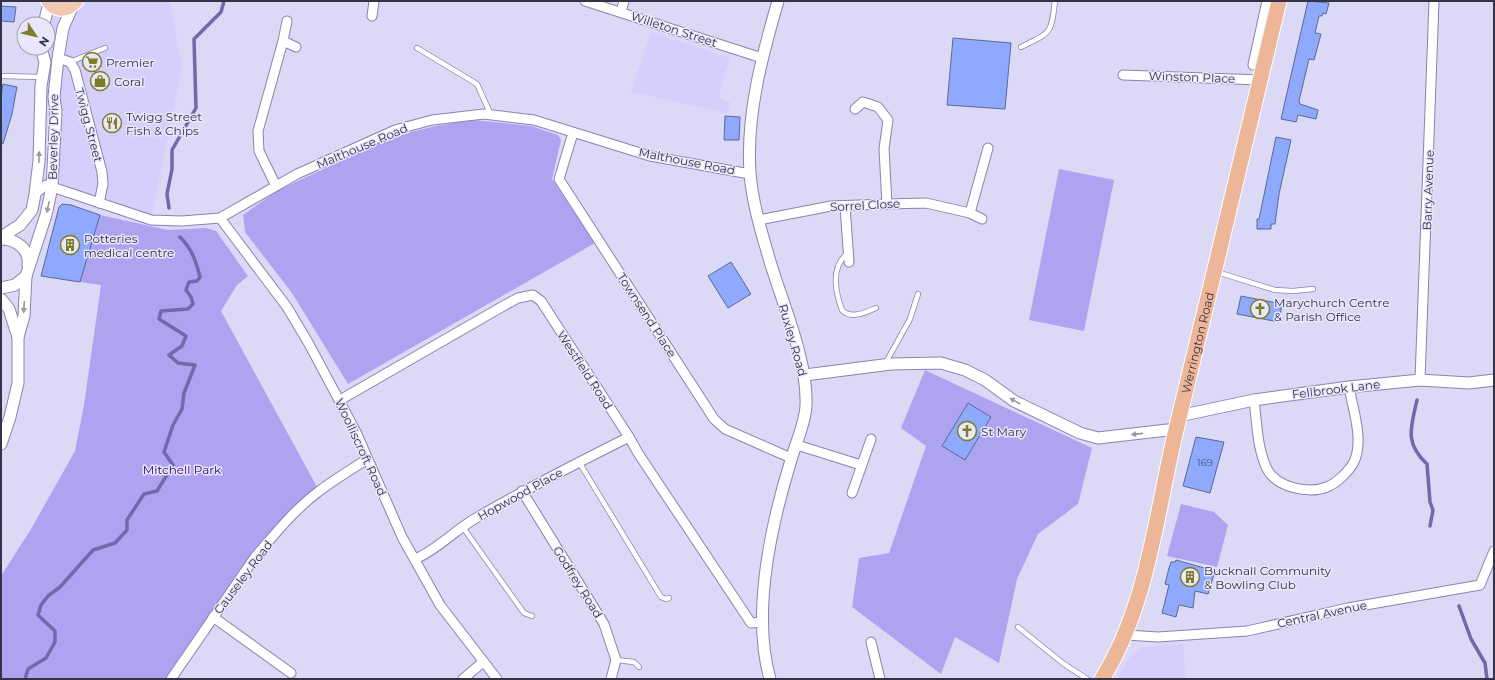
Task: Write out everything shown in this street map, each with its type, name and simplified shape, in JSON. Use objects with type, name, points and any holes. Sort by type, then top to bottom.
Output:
[{"type":"highway","name":"Werrington Road","points":[[1102,679],[1126,634],[1141,589],[1178,423],[1262,80],[1264,40],[1279,1]]},
{"type":"main road","points":[[48,2],[57,9],[62,10],[68,8],[75,2]]},
{"type":"street","points":[[372,1],[372,16]]},
{"type":"street","name":"Willeton Street","points":[[585,1],[762,58]]},
{"type":"street","points":[[621,12],[624,1]]},
{"type":"street","name":"Ruxley Road","points":[[770,679],[766,664],[761,622],[769,547],[791,458],[797,445],[806,408],[805,375],[760,220],[750,174],[751,120],[762,58],[778,1]]},
{"type":"street","points":[[1253,65],[1264,40],[1266,1]]},
{"type":"street","name":"Barry Avenue","points":[[1420,380],[1434,1]]},
{"type":"street","points":[[45,16],[48,2]]},
{"type":"street","name":"Beverley Drive","points":[[1,444],[10,417],[18,383],[18,337],[24,316],[27,273],[46,215],[52,187],[56,111],[54,97],[58,58],[63,28],[75,2]]},
{"type":"street","points":[[276,186],[259,151],[258,130],[283,41],[287,21]]},
{"type":"street","points":[[283,41],[296,46]]},
{"type":"street","name":"Beverley Drive","points":[[1,238],[20,225],[32,210],[36,194],[39,161],[42,77],[45,62],[43,56]]},
{"type":"street","points":[[58,58],[70,62]]},
{"type":"street","name":"Twigg Street","points":[[70,62],[75,70],[102,172],[103,184],[98,202]]},
{"type":"street","name":"Winston Place","points":[[1123,75],[1262,80]]},
{"type":"street","points":[[855,109],[863,102],[878,107],[888,120],[884,149],[888,204]]},
{"type":"street","name":"Malthouse Road","points":[[52,187],[151,220],[182,221],[220,218],[297,174],[395,130],[432,120],[462,116],[491,115],[534,120],[650,156],[750,174]]},
{"type":"street","name":"Townsend Place","points":[[573,133],[559,179],[714,419],[725,429],[791,458]]},
{"type":"street","points":[[970,213],[988,148]]},
{"type":"street","points":[[36,194],[46,186],[52,187]]},
{"type":"street","name":"Sorrel Close","points":[[760,220],[807,210],[845,206],[926,203],[970,213],[982,219]]},
{"type":"street","points":[[845,206],[849,257]]},
{"type":"street","name":"Woolliscroft Road","points":[[220,218],[286,307],[340,400],[356,432],[402,537],[440,605],[497,679]]},
{"type":"street","points":[[1,238],[16,242],[21,246],[29,261],[27,273],[15,285],[1,288]]},
{"type":"street","name":"Westfield Road","points":[[340,400],[518,298],[533,295],[541,301],[630,437],[638,453],[751,624],[761,622]]},
{"type":"street","name":"Beverley Drive","points":[[1,299],[9,309],[18,337]]},
{"type":"street","name":"Fellbrook Lane","points":[[805,375],[884,365],[942,363],[965,370],[984,380],[1014,401],[1080,433],[1098,438],[1178,423],[1254,400],[1349,387],[1420,380],[1469,383],[1494,380]]},
{"type":"street","points":[[1254,400],[1261,453],[1268,471],[1281,482],[1298,489],[1312,490],[1328,487],[1344,475],[1354,462],[1359,443],[1349,387]]},
{"type":"street","name":"Hopwood Place","points":[[415,559],[424,555],[462,526],[522,491],[630,437]]},
{"type":"street","points":[[852,493],[871,439]]},
{"type":"street","points":[[797,445],[861,465]]},
{"type":"street","name":"Causeley Road","points":[[171,679],[255,556],[289,518],[318,492],[367,459]]},
{"type":"street","name":"Godfrey Road","points":[[522,491],[604,624],[616,660]]},
{"type":"street","name":"Central Avenue","points":[[1126,634],[1158,636],[1247,631],[1348,608],[1480,585],[1494,550]]},
{"type":"street","points":[[213,617],[291,673]]},
{"type":"street","points":[[871,642],[880,679]]},
{"type":"street","points":[[611,679],[616,660]]},
{"type":"street","points":[[463,679],[483,662]]},
{"type":"lane","points":[[1021,47],[1047,34],[1051,30],[1055,1]]},
{"type":"lane","points":[[70,62],[105,48]]},
{"type":"lane","points":[[417,48],[477,84],[491,115]]},
{"type":"lane","points":[[1,76],[42,77]]},
{"type":"lane","points":[[849,257],[838,265],[835,275],[842,310],[847,314],[856,315],[876,308]]},
{"type":"lane","points":[[1215,272],[1275,290],[1294,291],[1312,289]]},
{"type":"lane","points":[[884,365],[910,319],[918,294]]},
{"type":"lane","points":[[579,462],[661,597],[666,599],[669,598]]},
{"type":"lane","points":[[462,526],[524,613],[532,616]]},
{"type":"lane","points":[[1018,627],[1064,664],[1087,679]]},
{"type":"lane","points":[[616,660],[634,662],[639,667]]},
{"type":"shaded area","points":[[46,1],[170,1],[182,67],[151,220],[52,187],[43,56],[56,56],[56,16],[47,16]]},
{"type":"shaded area","points":[[651,32],[730,58],[718,97],[730,102],[728,113],[631,92]]},
{"type":"shaded area","points":[[1183,644],[1186,679],[1117,679],[1131,655],[1142,647]]},
{"type":"green space","points":[[473,120],[531,126],[558,135],[561,140],[552,179],[595,243],[348,384],[292,293],[245,232],[243,215],[277,191],[391,137],[436,126]]},
{"type":"green space","points":[[1059,169],[1114,180],[1084,331],[1029,320]]},
{"type":"green space","name":"Mitchell Park","points":[[100,215],[168,230],[206,228],[216,231],[248,276],[237,285],[221,311],[317,487],[289,513],[168,679],[1,679],[1,576],[31,529],[75,451],[84,405],[101,285],[80,282]]},
{"type":"green space","points":[[925,370],[1092,448],[1078,504],[1038,534],[1017,579],[999,663],[955,637],[941,674],[852,607],[859,558],[889,553],[926,446],[901,428]]},
{"type":"green space","points":[[1181,504],[1214,512],[1228,525],[1217,567],[1167,556]]},
{"type":"building","points":[[1308,1],[1329,3],[1326,14],[1323,13],[1322,16],[1319,16],[1315,33],[1321,34],[1314,60],[1309,59],[1299,101],[1300,104],[1318,110],[1316,119],[1298,115],[1296,122],[1281,119]]},
{"type":"building","points":[[1,6],[16,7],[14,22],[1,21]]},
{"type":"building","points":[[953,38],[1011,43],[1005,109],[947,105]]},
{"type":"building","points":[[3,84],[17,87],[12,114],[3,144],[1,143],[1,96]]},
{"type":"building","points":[[725,116],[740,117],[739,140],[724,140]]},
{"type":"building","points":[[1276,137],[1291,140],[1279,194],[1275,224],[1271,224],[1271,229],[1257,229],[1257,219],[1259,219]]},
{"type":"building","name":"Potteries medical centre","points":[[62,204],[71,205],[100,215],[80,282],[41,276],[59,207]]},
{"type":"building","points":[[731,262],[751,294],[728,308],[708,276]]},
{"type":"building","name":"Marychurch Centre & Parish Office","points":[[1241,296],[1282,304],[1279,322],[1237,314]]},
{"type":"building","name":"St Mary","points":[[968,403],[991,417],[965,460],[942,446]]},
{"type":"building","points":[[1196,437],[1224,442],[1210,493],[1183,486]]},
{"type":"building","name":"Bucknall Community & Bowling Club","points":[[1176,560],[1215,571],[1208,594],[1195,591],[1193,608],[1179,605],[1176,617],[1162,613],[1169,585],[1165,584],[1169,568],[1171,562],[1175,562]]},
{"type":"waterway","points":[[169,208],[167,194],[172,169],[172,150],[196,108],[194,39],[221,12],[224,1]]},
{"type":"waterway","points":[[25,679],[28,669],[46,658],[55,642],[55,631],[38,615],[41,605],[48,596],[60,587],[93,550],[115,543],[127,530],[127,520],[144,494],[157,491],[173,465],[164,452],[173,425],[182,409],[184,393],[195,365],[178,363],[169,355],[182,346],[186,336],[159,319],[161,311],[188,309],[193,304],[191,297],[186,290],[189,282],[197,281],[200,277],[193,256],[188,246],[180,237]]},
{"type":"waterway","points":[[1417,400],[1411,427],[1411,434],[1415,449],[1427,464],[1430,502],[1433,510],[1430,526]]},
{"type":"waterway","points":[[1459,606],[1471,639],[1485,663],[1487,679]]},
{"type":"place","name":"Premier","points":[[92,62]]},
{"type":"place","name":"Coral","points":[[100,81]]},
{"type":"place","name":"Twigg Street Fish & Chips","points":[[112,123]]},
{"type":"place","name":"Potteries medical centre","points":[[70,245]]},
{"type":"place","name":"Marychurch Centre & Parish Office","points":[[1260,309]]},
{"type":"place","name":"St Mary","points":[[967,431]]},
{"type":"place","name":"Bucknall Community & Bowling Club","points":[[1190,577]]}]
